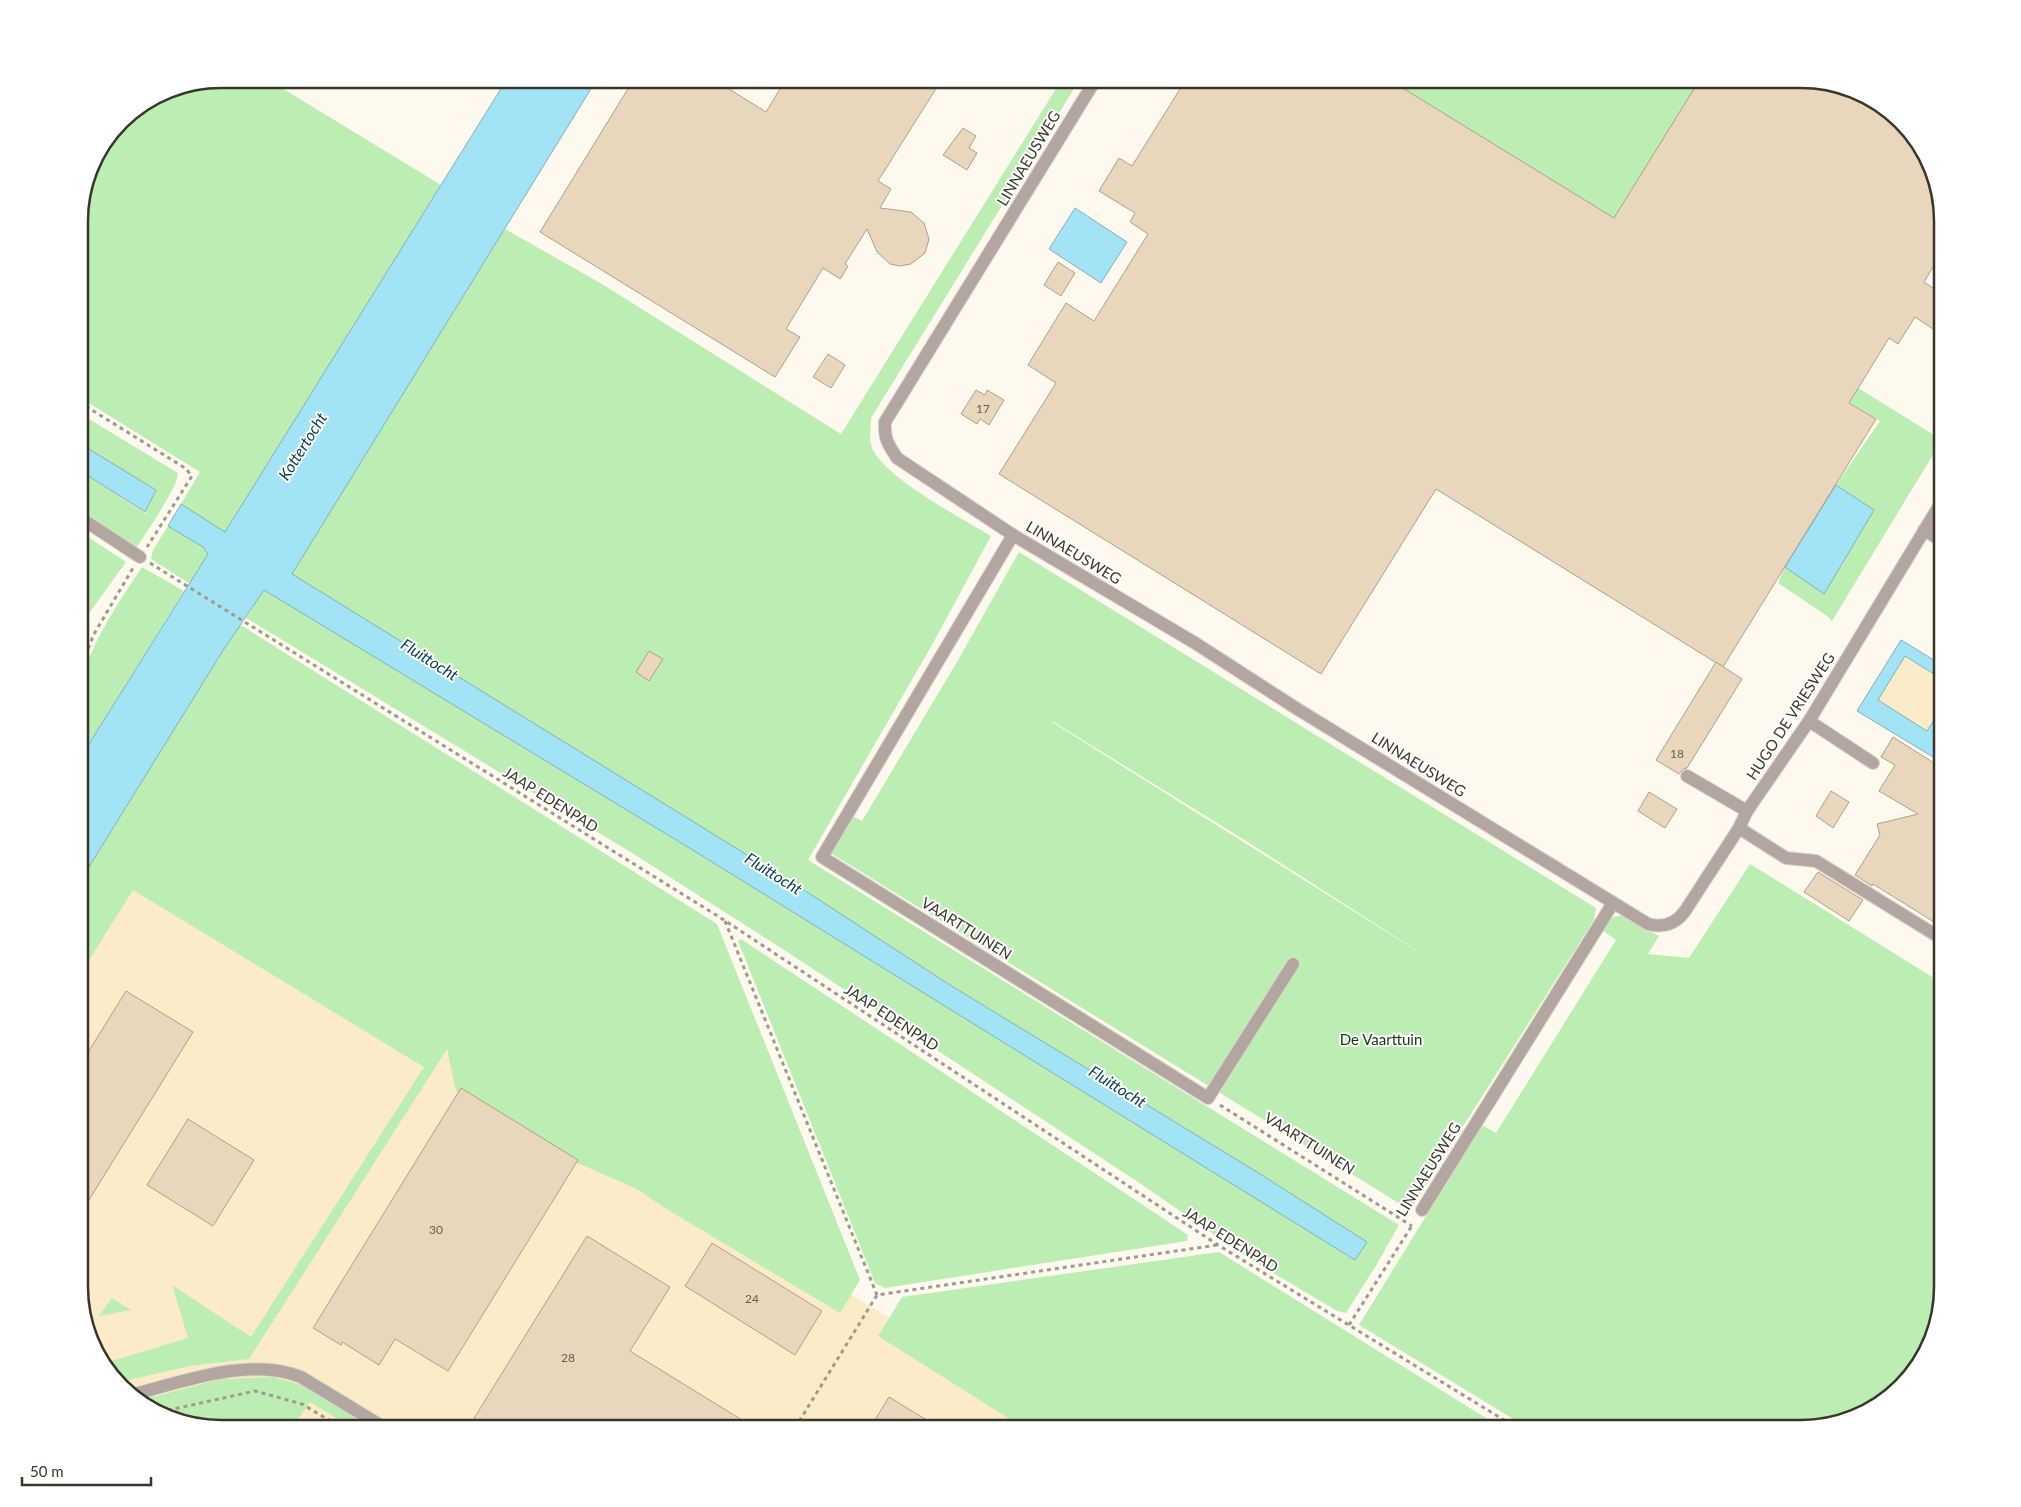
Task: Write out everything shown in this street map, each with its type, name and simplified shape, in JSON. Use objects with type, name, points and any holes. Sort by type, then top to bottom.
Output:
[{"type":"street","name":"LINNAEUSWEG","points":[[1090,88],[885,422],[884,436],[897,458],[1013,534],[1648,924]]},
{"type":"street","name":"HUGO DE VRIESWEG","points":[[1648,924],[1663,926],[1675,922],[1681,917],[1739,828],[1747,811],[1809,721],[1934,514]]},
{"type":"street","points":[[88,523],[142,558]]},
{"type":"street","points":[[1924,530],[1934,536]]},
{"type":"street","name":"VAARTTUINEN","points":[[1013,534],[822,857],[1208,1098]]},
{"type":"street","points":[[1809,721],[1873,763]]},
{"type":"street","points":[[1688,776],[1747,811]]},
{"type":"street","points":[[1739,828],[1786,858],[1816,861],[1934,934]]},
{"type":"street","name":"LINNAEUSWEG","points":[[1422,1210],[1613,903]]},
{"type":"street","points":[[1208,1098],[1293,964]]},
{"type":"street","points":[[141,1393],[223,1372],[264,1369],[286,1370],[301,1376],[372,1420]]},
{"type":"path","points":[[88,408],[185,468],[192,476],[94,634],[88,649]]},
{"type":"path","name":"JAAP EDENPAD","points":[[142,558],[724,920],[1218,1245],[1504,1420]]},
{"type":"path","points":[[724,920],[877,1295]]},
{"type":"path","name":"VAARTTUINEN","points":[[1208,1098],[1412,1226]]},
{"type":"path","name":"LINNAEUSWEG","points":[[1349,1325],[1422,1210]]},
{"type":"path","points":[[877,1295],[1218,1245]]},
{"type":"path","points":[[800,1420],[877,1295]]},
{"type":"path","points":[[171,1409],[255,1391],[302,1404],[329,1420]]},
{"type":"shaded area","points":[[1905,656],[1934,674],[1934,720],[1927,731],[1878,700]]},
{"type":"shaded area","points":[[88,836],[1060,1420],[221,1420],[186,1415],[154,1402],[127,1380],[110,1360],[101,1345],[92,1321],[89,1304]]},
{"type":"green space","points":[[212,88],[282,88],[441,185],[225,533],[181,504],[200,472],[88,403],[88,212],[92,186],[105,154],[115,140],[133,121],[154,105],[195,90]]},
{"type":"green space","points":[[1056,88],[1074,88],[871,418],[871,445],[877,457],[889,469],[943,508],[991,536],[932,645],[808,860],[1399,1225],[1346,1313],[1337,1311],[1245,1256],[1138,1182],[781,948],[632,853],[246,618],[264,590],[696,852],[1355,1260],[1366,1242],[1257,1172],[950,985],[804,890],[291,574],[505,229],[602,284],[841,434]]},
{"type":"green space","points":[[1402,88],[1695,88],[1607,232],[1934,435],[1934,453],[1832,621],[1778,583],[1785,567],[1824,593],[1874,510],[1836,485],[1880,421],[1581,239],[1599,210]]},
{"type":"green space","points":[[88,418],[178,473],[168,499],[136,548],[88,517],[88,476],[149,516],[145,512],[156,490],[88,449]]},
{"type":"green space","points":[[168,526],[203,547],[208,554],[190,584],[151,559],[153,550]]},
{"type":"green space","points":[[88,537],[126,562],[88,615]]},
{"type":"green space","name":"De Vaarttuin","points":[[1019,552],[1596,908],[1594,920],[1410,1210],[824,849],[846,812],[862,821],[957,662]],"holes":[[[1052,721],[1243,839],[1441,966]]]},
{"type":"green space","points":[[142,567],[184,591],[88,746],[88,661],[95,644]]},
{"type":"green space","points":[[239,624],[717,924],[860,1280],[840,1313],[665,1208],[637,1189],[573,1161],[456,1091],[447,1049],[249,1359],[190,1366],[127,1380],[111,1361],[188,1338],[172,1285],[251,1337],[424,1067],[133,890],[88,962],[88,868]]},
{"type":"green space","points":[[1750,864],[1934,978],[1934,1286],[1931,1312],[1920,1345],[1906,1367],[1888,1386],[1859,1406],[1835,1415],[1800,1420],[1515,1420],[1359,1325],[1482,1125],[1496,1133],[1616,940],[1602,930],[1608,921],[1615,916],[1622,916],[1659,936],[1648,954],[1689,958]]},
{"type":"green space","points":[[741,939],[1188,1235],[1187,1241],[885,1288],[875,1283],[738,941]]},
{"type":"green space","points":[[1219,1252],[1489,1420],[1011,1420],[878,1336],[902,1297]]},
{"type":"green space","points":[[112,1298],[131,1310],[99,1316]]},
{"type":"green space","points":[[273,1377],[306,1386],[365,1420],[339,1420],[310,1402],[298,1420],[221,1420],[186,1415],[162,1406],[149,1398],[221,1379]]},
{"type":"water","points":[[501,88],[591,88],[292,574],[804,890],[950,985],[1257,1172],[1367,1242],[1355,1260],[696,852],[264,590],[222,652],[88,868],[88,746],[208,554],[203,547],[168,526],[181,504],[225,532]]},
{"type":"water","points":[[1075,208],[1127,242],[1101,283],[1049,249]]},
{"type":"water","points":[[88,448],[156,490],[145,512],[88,476]]},
{"type":"water","points":[[1836,485],[1874,510],[1824,594],[1785,567]]},
{"type":"water","points":[[1901,640],[1934,660],[1934,674],[1905,656],[1878,700],[1927,731],[1934,720],[1933,757],[1857,711]]},
{"type":"building","points":[[628,88],[727,88],[766,112],[781,88],[936,88],[878,181],[891,189],[880,208],[911,212],[924,223],[929,239],[925,253],[911,264],[900,266],[890,264],[877,252],[867,229],[845,264],[848,266],[840,279],[823,268],[786,329],[800,337],[775,377],[540,232]]},
{"type":"building","points":[[1178,88],[1403,88],[1614,218],[1694,88],[1800,88],[1835,92],[1867,105],[1900,133],[1920,162],[1929,186],[1932,203],[1934,265],[1924,282],[1934,289],[1934,330],[1915,317],[1898,344],[1889,338],[1849,403],[1876,419],[1723,667],[1436,489],[1321,674],[999,474],[1056,383],[1028,365],[1066,303],[1094,321],[1148,234],[1130,222],[1135,213],[1099,191],[1119,158],[1132,166],[1180,89]]},
{"type":"building","points":[[963,128],[976,136],[969,148],[977,153],[967,170],[943,155]]},
{"type":"building","points":[[1058,262],[1075,273],[1061,296],[1044,285]]},
{"type":"building","points":[[828,354],[845,365],[831,388],[813,377]]},
{"type":"building","points":[[976,390],[985,395],[987,390],[1004,400],[989,425],[980,419],[977,424],[961,414]]},
{"type":"building","points":[[649,651],[663,659],[649,681],[636,672]]},
{"type":"building","points":[[1716,662],[1742,679],[1687,768],[1683,769],[1679,774],[1656,760]]},
{"type":"building","points":[[1893,737],[1934,763],[1934,922],[1855,875],[1880,835],[1877,824],[1918,814],[1879,791],[1895,765],[1881,757]]},
{"type":"building","points":[[1831,791],[1849,802],[1833,828],[1816,816]]},
{"type":"building","points":[[1649,792],[1677,809],[1665,828],[1638,811]]},
{"type":"building","points":[[1818,872],[1863,900],[1849,921],[1804,892]]},
{"type":"building","points":[[126,991],[193,1032],[88,1201],[88,1052]]},
{"type":"building","points":[[461,1088],[578,1160],[448,1371],[395,1339],[379,1365],[342,1342],[341,1345],[313,1328]]},
{"type":"building","points":[[188,1119],[254,1160],[213,1226],[147,1185]]},
{"type":"building","points":[[587,1236],[670,1287],[630,1351],[742,1420],[473,1420]]},
{"type":"building","points":[[712,1243],[822,1311],[795,1355],[685,1286]]},
{"type":"building","points":[[889,1397],[927,1420],[875,1420]]},
{"type":"water label","name":"Kottertocht","points":[[302,446]]},
{"type":"water label","name":"Fluittocht","points":[[430,659]]},
{"type":"water label","name":"Fluittocht","points":[[774,873]]},
{"type":"water label","name":"Fluittocht","points":[[1118,1086]]}]
